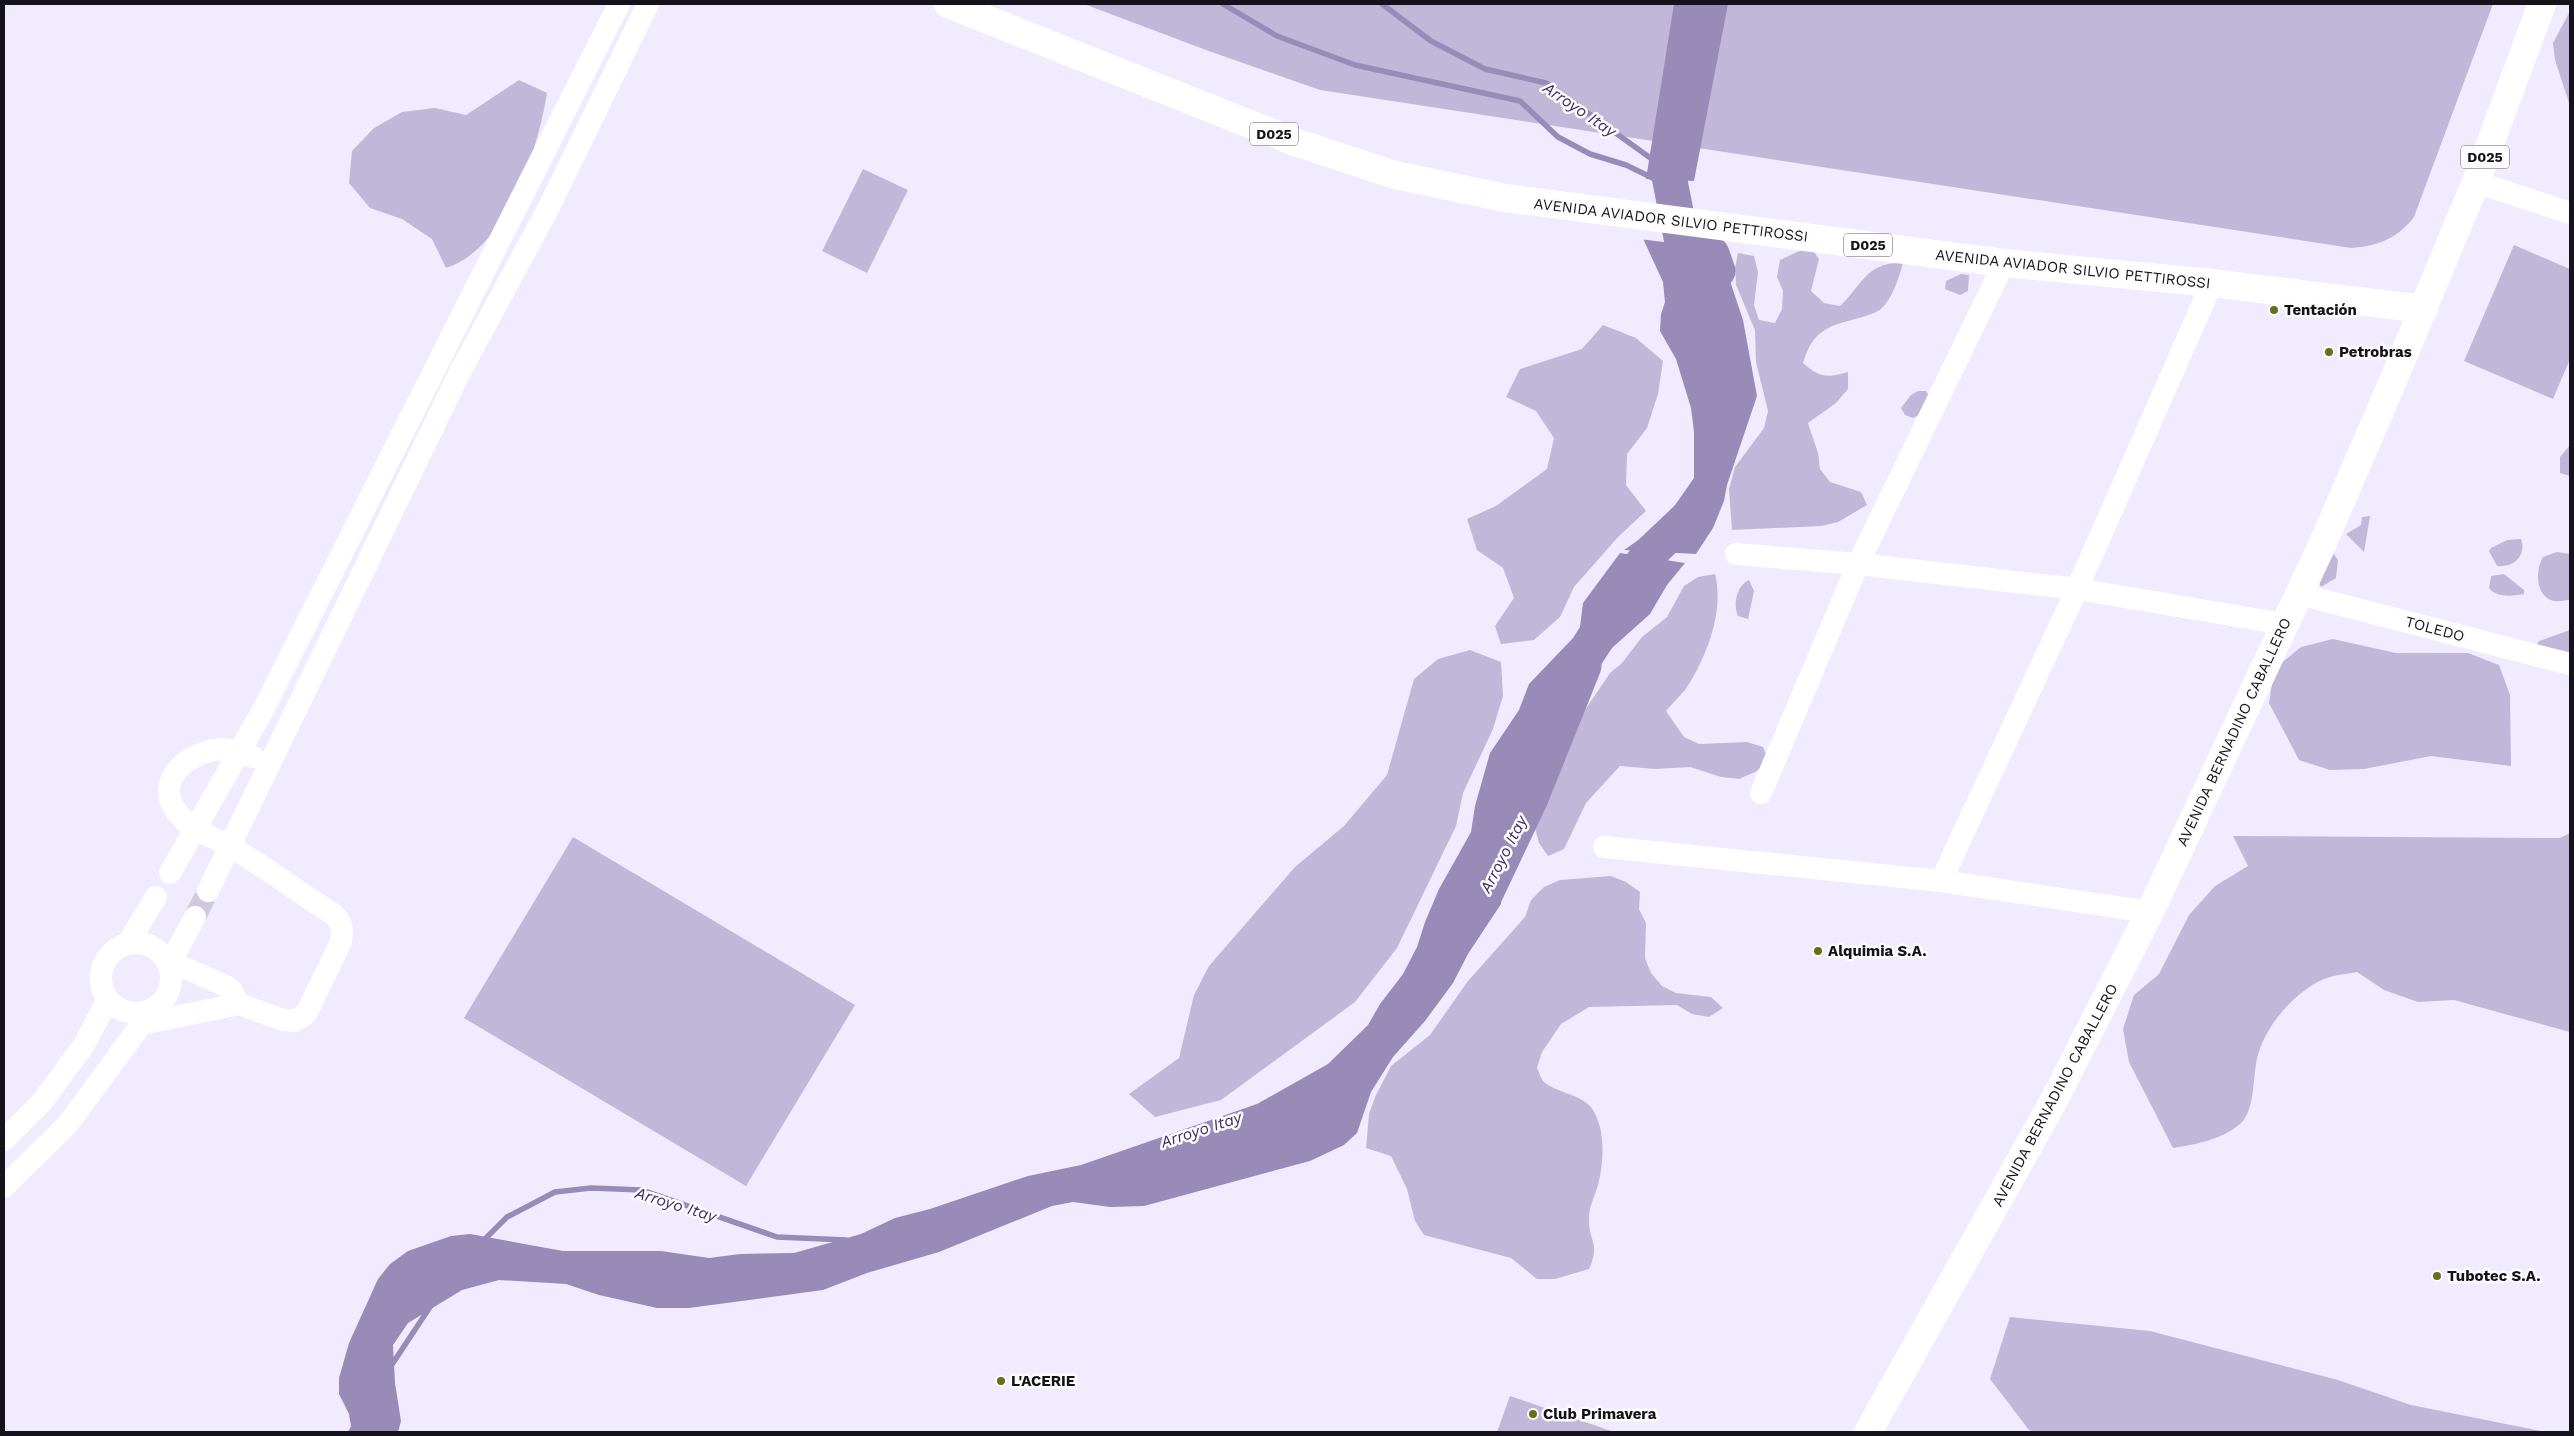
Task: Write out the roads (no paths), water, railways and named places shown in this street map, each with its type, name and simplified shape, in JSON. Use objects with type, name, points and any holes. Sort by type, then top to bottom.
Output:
[{"type":"main road","name":"AVENIDA AVIADOR SILVIO PETTIROSSI","points":[[948,4],[1295,142],[1394,175],[1505,198],[2004,263],[2212,284],[2424,309]]},
{"type":"main road","name":"AVENIDA BERNADINO CABALLERO","points":[[1868,1432],[2052,1104],[2150,912],[2299,594],[2424,309],[2476,182],[2542,4]]},
{"type":"street","points":[[170,873],[240,752],[620,4]]},
{"type":"street","points":[[208,891],[460,372],[548,209],[648,4]]},
{"type":"street","points":[[2476,182],[2570,213]]},
{"type":"street","points":[[1761,793],[1858,564],[2004,263]]},
{"type":"street","points":[[1941,881],[2077,590],[2212,284]]},
{"type":"street","points":[[395,447],[418,458]]},
{"type":"street","points":[[1736,554],[1858,564],[2077,590],[2284,624]]},
{"type":"street","name":"TOLEDO","points":[[2299,594],[2570,664]]},
{"type":"street","points":[[147,1016],[239,1004],[283,1020],[294,1020],[306,1014],[341,942],[343,931],[341,922],[333,914],[230,847],[196,829],[183,820],[169,803],[169,782],[177,768],[202,755],[223,749],[240,752],[270,765]]},
{"type":"street","points":[[1604,847],[1941,881],[2150,912]]},
{"type":"street","points":[[147,1016],[144,1012],[124,1011],[108,999],[101,981],[101,971],[111,953],[128,943],[156,897]]},
{"type":"street","points":[[4,1187],[68,1124],[147,1016],[167,994],[170,970],[195,916]]},
{"type":"street","points":[[128,943],[148,945],[164,956],[170,970]]},
{"type":"street","points":[[170,970],[185,968],[226,986],[232,991],[239,1004]]},
{"type":"street","points":[[4,1140],[42,1102],[84,1045],[108,999]]},
{"type":"water","points":[[1674,4],[1728,4],[1694,181],[1646,179]]},
{"type":"water","points":[[1640,232],[1718,245],[1743,320],[1757,396],[1727,485],[1724,501],[1713,528],[1696,554],[1624,550],[1653,530],[1666,518],[1694,478],[1694,432],[1691,408],[1676,359],[1660,331],[1661,314],[1665,302],[1663,282]]},
{"type":"water","points":[[1620,553],[1685,563],[1667,585],[1650,614],[1612,648],[1591,680],[1542,740],[1512,804],[1501,904],[1468,954],[1453,983],[1425,1021],[1393,1057],[1371,1092],[1357,1133],[1344,1145],[1310,1161],[1144,1206],[1110,1207],[1073,1202],[1052,1206],[939,1252],[867,1273],[823,1290],[689,1308],[657,1308],[599,1295],[566,1284],[499,1280],[462,1290],[408,1323],[393,1345],[395,1383],[401,1421],[398,1432],[348,1432],[351,1426],[349,1414],[339,1394],[339,1378],[349,1343],[378,1279],[390,1264],[408,1251],[451,1236],[470,1234],[563,1251],[661,1251],[709,1258],[740,1254],[794,1253],[861,1234],[895,1218],[930,1209],[1028,1176],[1081,1165],[1257,1104],[1328,1064],[1368,1025],[1380,1004],[1403,974],[1417,947],[1439,889],[1471,832],[1475,806],[1490,753],[1519,710],[1529,684],[1573,638],[1580,627],[1583,603]]},
{"type":"waterway","points":[[1223,4],[1277,36],[1355,65],[1520,101],[1558,137],[1590,154],[1626,165],[1671,187]]},
{"type":"waterway","name":"Arroyo Itay","points":[[1382,4],[1431,41],[1485,69],[1546,83],[1656,162]]},
{"type":"waterway","name":"Arroyo Itay","points":[[1676,132],[1668,171],[1681,237],[1712,254],[1718,271]]},
{"type":"waterway","name":"Arroyo Itay","points":[[1618,595],[1649,554],[1687,518]]},
{"type":"waterway","name":"Arroyo Itay","points":[[1487,891],[1531,798],[1584,666]]},
{"type":"waterway","name":"Arroyo Itay","points":[[482,1242],[507,1217],[555,1192],[591,1188],[642,1190],[777,1237],[846,1240]]},
{"type":"waterway","name":"Arroyo Itay","points":[[391,1366],[430,1307]]},
{"type":"tunnel","points":[[195,917],[208,891]]},
{"type":"place","name":"Tentación","points":[[2274,310]]},
{"type":"place","name":"Petrobras","points":[[2329,352]]},
{"type":"place","name":"Alquimia S.A.","points":[[1818,951]]},
{"type":"place","name":"Tubotec S.A.","points":[[2437,1276]]},
{"type":"place","name":"L'ACERIE","points":[[1001,1381]]},
{"type":"place","name":"Club Primavera","points":[[1533,1414]]}]
